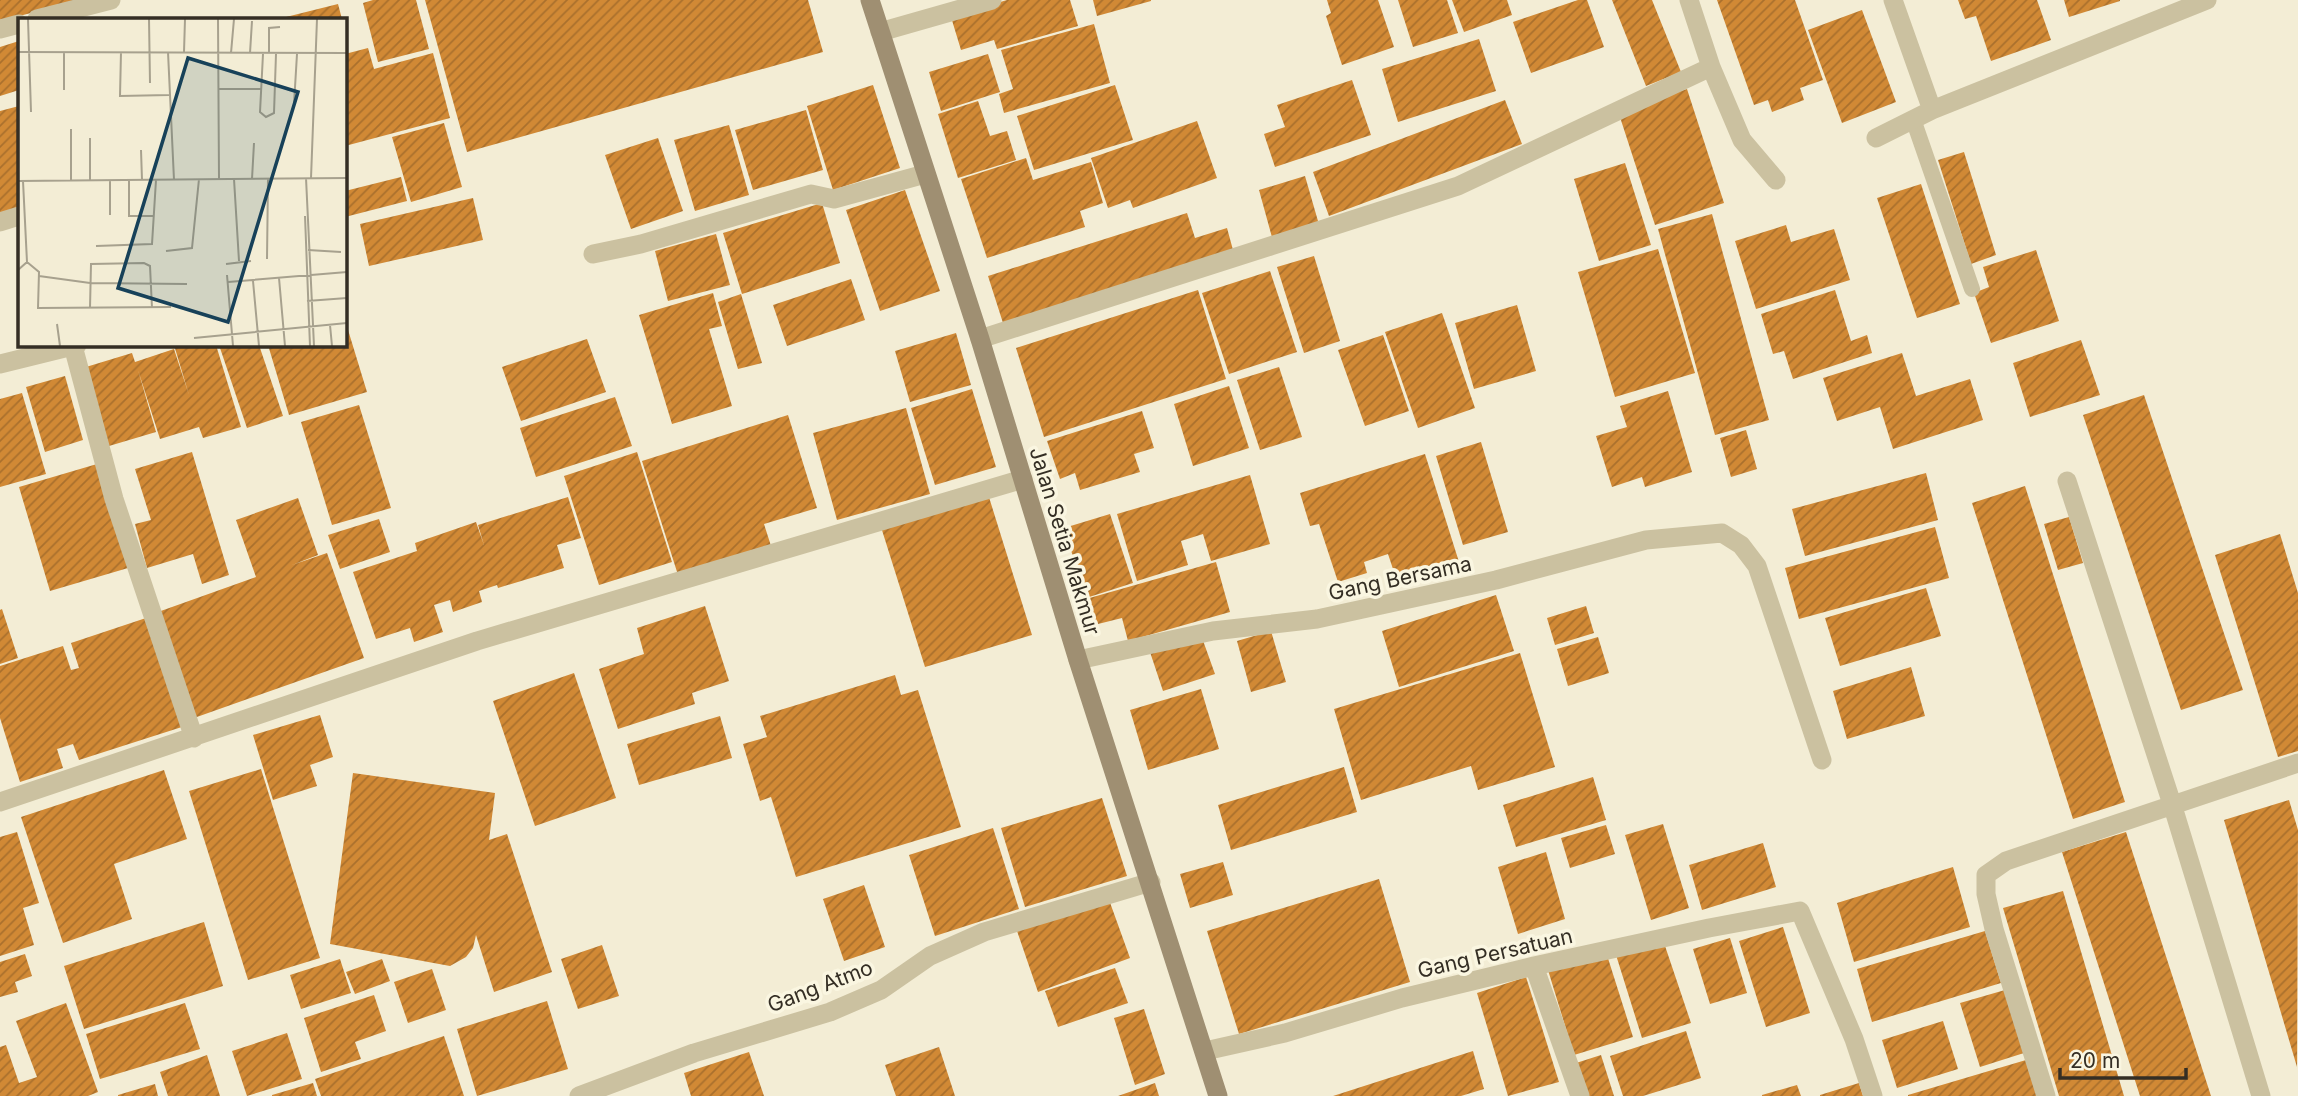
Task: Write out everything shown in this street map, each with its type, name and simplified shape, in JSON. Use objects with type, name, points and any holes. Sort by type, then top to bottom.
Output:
[{"type":"main road","name":"Jalan Setia Makmur","points":[[870,0],[981,339],[1078,660],[1218,1096]]},
{"type":"street","points":[[41,18],[111,0]]},
{"type":"street","points":[[880,33],[992,0]]},
{"type":"street","points":[[1689,0],[1711,67],[1742,140],[1776,180]]},
{"type":"street","points":[[1893,0],[1932,110]]},
{"type":"street","points":[[1876,138],[1932,110],[2207,0]]},
{"type":"street","points":[[0,29],[18,24]]},
{"type":"street","points":[[981,339],[1458,186],[1711,67]]},
{"type":"street","points":[[593,254],[642,244],[811,194],[834,199],[925,174]]},
{"type":"street","points":[[0,222],[18,215]]},
{"type":"street","points":[[0,363],[71,346]]},
{"type":"street","points":[[75,346],[114,499],[194,738]]},
{"type":"street","points":[[0,802],[477,641],[1023,479]]},
{"type":"street","points":[[2067,481],[2173,807],[2261,1096]]},
{"type":"street","name":"Gang Bersama","points":[[1078,660],[1213,631],[1317,619],[1496,580],[1646,540],[1722,533],[1741,545],[1757,566],[1822,760]]},
{"type":"street","points":[[2046,1096],[1994,929],[1986,894],[1986,875],[2006,862],[2298,763]]},
{"type":"street","name":"Gang Atmo","points":[[579,1096],[694,1053],[830,1012],[881,990],[930,956],[984,932],[1151,881]]},
{"type":"street","name":"Gang Persatuan","points":[[1205,1051],[1285,1034],[1402,998],[1534,966],[1800,911],[1854,1039],[1873,1096]]},
{"type":"street","points":[[1534,966],[1580,1096]]},
{"type":"lane","points":[[1913,119],[1972,289]]},
{"type":"building","points":[[0,0],[77,0],[77,1],[0,21]]},
{"type":"building","points":[[373,0],[416,0],[429,49],[378,62],[363,3]]},
{"type":"building","points":[[425,0],[808,0],[823,52],[467,152]]},
{"type":"building","points":[[1007,0],[1070,0],[1078,26],[997,49],[994,40],[961,50],[951,17]]},
{"type":"building","points":[[1093,0],[1151,0],[1151,1],[1097,16]]},
{"type":"building","points":[[1327,0],[1378,0],[1394,47],[1342,65],[1326,16],[1331,13]]},
{"type":"building","points":[[1398,0],[1447,0],[1458,33],[1413,47]]},
{"type":"building","points":[[1452,0],[1507,0],[1512,15],[1464,32]]},
{"type":"building","points":[[1578,0],[1587,0],[1604,47],[1531,73],[1513,22]]},
{"type":"building","points":[[1612,0],[1652,0],[1681,72],[1646,86]]},
{"type":"building","points":[[1717,0],[1795,0],[1823,80],[1800,88],[1804,100],[1772,112],[1768,100],[1754,105]]},
{"type":"building","points":[[1958,0],[2037,0],[2051,40],[1991,61],[1976,16],[1965,19]]},
{"type":"building","points":[[2064,0],[2120,0],[2120,1],[2069,17]]},
{"type":"building","points":[[338,4],[342,18],[282,18]]},
{"type":"building","points":[[1862,10],[1896,102],[1842,123],[1808,30]]},
{"type":"building","points":[[1094,24],[1110,83],[1004,113],[999,94],[1013,89],[1001,50]]},
{"type":"building","points":[[1479,39],[1496,91],[1398,122],[1382,69]]},
{"type":"building","points":[[18,41],[18,90],[0,96],[0,47]]},
{"type":"building","points":[[368,48],[374,69],[433,53],[450,118],[346,146],[346,54]]},
{"type":"building","points":[[988,54],[1000,92],[941,111],[929,72]]},
{"type":"building","points":[[1352,80],[1371,135],[1275,167],[1264,134],[1285,127],[1277,105]]},
{"type":"building","points":[[873,85],[900,168],[833,190],[807,106]]},
{"type":"building","points":[[1115,85],[1133,140],[1034,170],[1017,116]]},
{"type":"building","points":[[1687,89],[1724,203],[1655,225],[1618,111]]},
{"type":"building","points":[[1505,100],[1522,144],[1329,216],[1313,172]]},
{"type":"building","points":[[978,101],[990,136],[1007,131],[1016,160],[958,178],[938,114]]},
{"type":"building","points":[[18,106],[18,208],[0,217],[0,111]]},
{"type":"building","points":[[806,110],[823,170],[753,190],[735,130]]},
{"type":"building","points":[[1197,121],[1217,178],[1133,208],[1130,200],[1108,208],[1091,158]]},
{"type":"building","points":[[444,123],[462,187],[411,202],[392,137]]},
{"type":"building","points":[[729,125],[749,195],[695,211],[674,140]]},
{"type":"building","points":[[658,138],[683,211],[631,229],[605,155]]},
{"type":"building","points":[[1964,152],[1996,255],[1971,264],[1938,160]]},
{"type":"building","points":[[1026,158],[1033,180],[1091,162],[1103,203],[1080,211],[1085,227],[987,258],[961,179]]},
{"type":"building","points":[[1625,163],[1651,245],[1599,261],[1574,179]]},
{"type":"building","points":[[1305,176],[1320,228],[1273,241],[1259,190]]},
{"type":"building","points":[[401,177],[407,201],[346,217],[346,191]]},
{"type":"building","points":[[1921,184],[1960,304],[1917,318],[1877,198]]},
{"type":"building","points":[[905,190],[940,291],[880,311],[846,210]]},
{"type":"building","points":[[473,198],[483,240],[369,266],[360,224]]},
{"type":"building","points":[[822,203],[840,263],[742,294],[723,233]]},
{"type":"building","points":[[1187,213],[1195,238],[1227,228],[1233,250],[1003,323],[988,276]]},
{"type":"building","points":[[1712,214],[1769,420],[1715,435],[1658,229]]},
{"type":"building","points":[[1786,225],[1791,242],[1834,229],[1850,280],[1756,309],[1735,241]]},
{"type":"building","points":[[716,234],[730,285],[668,301],[655,251]]},
{"type":"building","points":[[1658,249],[1695,373],[1615,397],[1578,272]]},
{"type":"building","points":[[2036,250],[2059,321],[1991,343],[1974,293],[1989,287],[1983,267]]},
{"type":"building","points":[[1314,256],[1340,341],[1304,353],[1277,267]]},
{"type":"building","points":[[1270,271],[1297,352],[1229,374],[1202,293]]},
{"type":"building","points":[[851,279],[865,320],[787,346],[773,305]]},
{"type":"building","points":[[1198,290],[1226,379],[1044,437],[1016,348]]},
{"type":"building","points":[[1835,290],[1851,341],[1867,335],[1872,353],[1793,379],[1784,351],[1773,354],[1761,314]]},
{"type":"building","points":[[713,293],[722,326],[709,329],[732,406],[672,424],[639,315]]},
{"type":"building","points":[[741,294],[762,363],[738,369],[718,302]]},
{"type":"building","points":[[1517,305],[1536,371],[1474,389],[1455,323]]},
{"type":"building","points":[[1442,313],[1475,408],[1418,428],[1385,332]]},
{"type":"building","points":[[346,323],[367,392],[289,415],[268,346],[346,346]]},
{"type":"building","points":[[956,333],[971,385],[910,402],[895,351]]},
{"type":"building","points":[[1383,335],[1409,411],[1365,426],[1338,350]]},
{"type":"building","points":[[587,339],[606,392],[521,421],[502,367]]},
{"type":"building","points":[[2081,340],[2100,395],[2030,417],[2013,363]]},
{"type":"building","points":[[174,346],[216,346],[241,427],[203,438],[199,427],[160,439],[138,370],[156,432],[109,446],[86,367],[132,353],[135,362],[174,349],[189,395]]},
{"type":"building","points":[[219,346],[259,346],[283,416],[247,428]]},
{"type":"building","points":[[1902,353],[1916,396],[1970,379],[1983,420],[1893,449],[1880,407],[1837,421],[1823,378]]},
{"type":"building","points":[[1279,367],[1302,437],[1260,450],[1237,380]]},
{"type":"building","points":[[65,376],[83,440],[45,452],[26,387]]},
{"type":"building","points":[[1229,386],[1249,448],[1193,466],[1174,404]]},
{"type":"building","points":[[972,389],[996,467],[935,485],[911,408]]},
{"type":"building","points":[[1668,391],[1692,472],[1645,487],[1642,477],[1612,487],[1596,436],[1627,427],[1620,406]]},
{"type":"building","points":[[22,393],[46,474],[0,487],[0,399]]},
{"type":"building","points":[[2144,395],[2243,690],[2181,710],[2083,415]]},
{"type":"building","points":[[615,397],[632,446],[536,477],[520,428]]},
{"type":"building","points":[[359,405],[391,508],[332,525],[301,422]]},
{"type":"building","points":[[906,408],[930,494],[837,520],[813,433]]},
{"type":"building","points":[[1142,411],[1154,448],[1134,454],[1140,472],[1080,490],[1075,473],[1060,479],[1047,441]]},
{"type":"building","points":[[788,415],[817,508],[764,524],[771,546],[678,575],[642,461]]},
{"type":"building","points":[[1746,430],[1757,469],[1731,477],[1720,438]]},
{"type":"building","points":[[1481,442],[1508,532],[1463,545],[1436,456]]},
{"type":"building","points":[[192,452],[229,575],[202,584],[193,554],[147,568],[135,524],[151,520],[135,469]]},
{"type":"building","points":[[637,452],[672,562],[599,585],[564,476]]},
{"type":"building","points":[[1425,454],[1459,562],[1397,581],[1388,554],[1364,562],[1367,573],[1338,582],[1319,524],[1310,526],[1300,493]]},
{"type":"building","points":[[97,464],[128,568],[50,591],[19,487]]},
{"type":"building","points":[[1926,473],[1938,520],[1805,556],[1792,509]]},
{"type":"building","points":[[1250,475],[1270,544],[1211,561],[1203,534],[1181,541],[1188,565],[1137,581],[1117,514]]},
{"type":"building","points":[[2025,486],[2125,802],[2073,819],[1972,503]]},
{"type":"building","points":[[988,494],[1032,635],[925,667],[881,527]]},
{"type":"building","points":[[568,497],[581,538],[557,545],[564,568],[479,591],[482,602],[453,612],[450,600],[434,605],[443,632],[414,642],[410,628],[376,639],[353,572],[417,551],[415,543],[476,522],[484,545],[478,525]]},
{"type":"building","points":[[298,498],[318,555],[292,565],[327,553],[364,658],[194,718],[158,612],[256,577],[236,520]]},
{"type":"building","points":[[1110,514],[1133,583],[1086,598],[1064,528]]},
{"type":"building","points":[[2069,517],[2083,563],[2058,570],[2044,524]]},
{"type":"building","points":[[379,519],[390,552],[340,569],[328,535]]},
{"type":"building","points":[[1935,527],[1949,578],[1799,619],[1785,568]]},
{"type":"building","points":[[2280,534],[2298,593],[2298,751],[2278,757],[2215,555]]},
{"type":"building","points":[[1216,562],[1230,612],[1128,641],[1122,618],[1094,625],[1086,599]]},
{"type":"building","points":[[1926,588],[1941,636],[1840,666],[1825,618]]},
{"type":"building","points":[[1496,595],[1514,651],[1399,687],[1382,631]]},
{"type":"building","points":[[705,606],[729,681],[692,693],[695,704],[618,729],[599,669],[644,654],[637,628]]},
{"type":"building","points":[[1586,606],[1594,633],[1555,645],[1547,618]]},
{"type":"building","points":[[2,609],[18,658],[0,664],[0,610]]},
{"type":"building","points":[[149,617],[185,726],[79,760],[73,744],[57,749],[63,768],[20,782],[0,718],[0,666],[63,646],[71,670],[79,668],[71,643]]},
{"type":"building","points":[[1271,631],[1286,682],[1251,692],[1237,641]]},
{"type":"building","points":[[1201,635],[1215,674],[1163,691],[1150,652]]},
{"type":"building","points":[[1598,637],[1609,673],[1568,686],[1557,649]]},
{"type":"building","points":[[1520,653],[1555,767],[1478,790],[1471,766],[1361,800],[1334,709]]},
{"type":"building","points":[[1911,667],[1925,716],[1847,739],[1833,691]]},
{"type":"building","points":[[574,673],[616,798],[535,826],[493,701]]},
{"type":"building","points":[[895,675],[901,695],[918,690],[961,827],[796,877],[771,797],[760,801],[743,744],[767,737],[760,716]]},
{"type":"building","points":[[1201,689],[1219,749],[1148,770],[1130,710]]},
{"type":"building","points":[[320,715],[333,757],[310,765],[317,786],[273,800],[253,735]]},
{"type":"building","points":[[720,716],[732,758],[639,785],[627,744]]},
{"type":"building","points":[[1344,767],[1357,812],[1231,850],[1218,805]]},
{"type":"building","points":[[261,769],[320,958],[248,980],[189,791]]},
{"type":"building","points":[[164,770],[187,839],[114,864],[132,919],[63,943],[21,817]]},
{"type":"building","points":[[353,773],[495,793],[489,840],[507,834],[552,972],[494,992],[476,935],[473,948],[466,957],[450,966],[330,944]]},
{"type":"building","points":[[1593,777],[1606,820],[1516,847],[1503,805]]},
{"type":"building","points":[[1102,798],[1127,876],[1025,907],[1001,828]]},
{"type":"building","points":[[2289,800],[2298,830],[2297,1067],[2224,820]]},
{"type":"building","points":[[1663,824],[1689,908],[1651,920],[1625,835]]},
{"type":"building","points":[[1606,825],[1615,854],[1570,868],[1561,838]]},
{"type":"building","points":[[993,828],[1019,909],[935,936],[909,855]]},
{"type":"building","points":[[17,832],[39,903],[23,908],[34,945],[0,956],[0,837]]},
{"type":"building","points":[[2126,832],[2211,1096],[2140,1096],[2062,852]]},
{"type":"building","points":[[1763,843],[1776,887],[1702,910],[1689,865]]},
{"type":"building","points":[[1546,852],[1565,919],[1518,934],[1498,867]]},
{"type":"building","points":[[1223,862],[1233,895],[1190,908],[1180,874]]},
{"type":"building","points":[[1953,867],[1970,927],[1854,962],[1837,903]]},
{"type":"building","points":[[1379,879],[1410,982],[1239,1034],[1207,931]]},
{"type":"building","points":[[864,885],[885,947],[844,961],[823,899]]},
{"type":"building","points":[[2063,891],[2124,1096],[2059,1096],[2003,908]]},
{"type":"building","points":[[1108,897],[1130,958],[1038,992],[1017,931]]},
{"type":"building","points":[[204,922],[223,986],[84,1029],[64,966]]},
{"type":"building","points":[[1783,927],[1810,1013],[1766,1027],[1739,941]]},
{"type":"building","points":[[1985,931],[2001,983],[1872,1022],[1857,969]]},
{"type":"building","points":[[1730,938],[1747,993],[1710,1004],[1693,949]]},
{"type":"building","points":[[1663,940],[1691,1023],[1642,1038],[1616,955]]},
{"type":"building","points":[[602,945],[619,996],[578,1009],[561,959]]},
{"type":"building","points":[[1606,952],[1633,1037],[1574,1055],[1548,970]]},
{"type":"building","points":[[25,954],[32,976],[15,982],[18,992],[0,997],[0,962]]},
{"type":"building","points":[[340,959],[351,993],[301,1009],[290,975]]},
{"type":"building","points":[[382,959],[390,981],[355,994],[346,972]]},
{"type":"building","points":[[1115,968],[1128,1003],[1058,1027],[1045,991]]},
{"type":"building","points":[[432,969],[446,1010],[408,1023],[394,982]]},
{"type":"building","points":[[1526,977],[1559,1082],[1508,1096],[1477,993]]},
{"type":"building","points":[[2005,990],[2024,1053],[1980,1067],[1960,1003]]},
{"type":"building","points":[[374,995],[386,1031],[355,1042],[361,1059],[321,1072],[304,1018]]},
{"type":"building","points":[[547,1001],[568,1069],[477,1096],[457,1029]]},
{"type":"building","points":[[66,1003],[98,1092],[88,1096],[0,1096],[0,1047],[6,1045],[19,1083],[37,1077],[16,1021]]},
{"type":"building","points":[[185,1003],[200,1049],[100,1079],[86,1034]]},
{"type":"building","points":[[1144,1009],[1165,1074],[1135,1085],[1114,1018]]},
{"type":"building","points":[[1943,1021],[1958,1069],[1897,1088],[1882,1040]]},
{"type":"building","points":[[1686,1031],[1701,1078],[1643,1096],[1623,1096],[1610,1056]]},
{"type":"building","points":[[287,1033],[302,1079],[247,1096],[232,1051]]},
{"type":"building","points":[[444,1036],[464,1096],[321,1096],[315,1079]]},
{"type":"building","points":[[939,1047],[955,1096],[896,1096],[885,1065]]},
{"type":"building","points":[[1473,1051],[1484,1089],[1461,1096],[1333,1096]]},
{"type":"building","points":[[749,1052],[764,1096],[691,1096],[684,1073]]},
{"type":"building","points":[[207,1055],[220,1096],[168,1096],[160,1072]]},
{"type":"building","points":[[1601,1055],[1614,1096],[1584,1096],[1573,1064]]},
{"type":"building","points":[[2026,1060],[2037,1096],[1908,1096],[1908,1095]]},
{"type":"building","points":[[313,1083],[317,1096],[272,1096],[272,1095]]},
{"type":"building","points":[[1155,1083],[1159,1096],[1118,1096]]},
{"type":"building","points":[[1859,1083],[1863,1096],[1820,1096],[1820,1095]]},
{"type":"building","points":[[155,1084],[158,1096],[118,1096],[118,1095]]},
{"type":"building","points":[[1797,1085],[1801,1096],[1762,1096],[1762,1095]]}]
